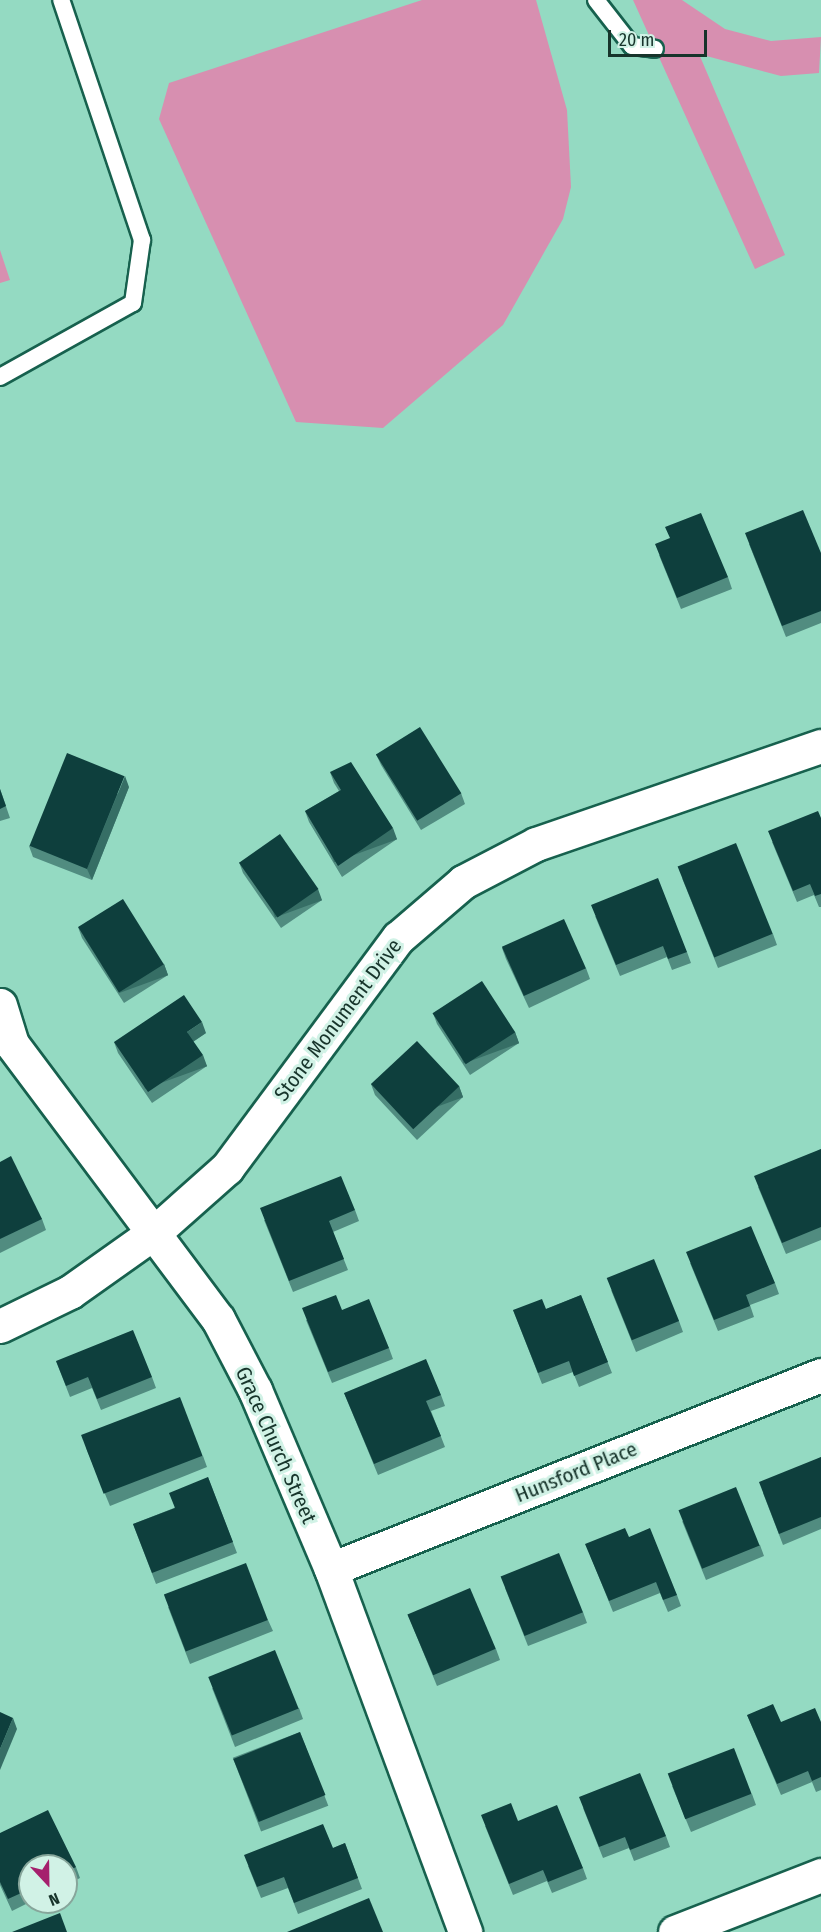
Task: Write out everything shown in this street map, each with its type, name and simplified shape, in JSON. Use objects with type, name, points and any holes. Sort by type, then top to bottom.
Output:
[{"type":"street","name":"Stone Monument Drive","points":[[0,1326],[70,1292],[156,1232],[226,1168],[398,938],[463,882],[536,844],[821,746]]},
{"type":"street","name":"Grace Church Street","points":[[0,1005],[12,1044],[156,1232],[218,1319],[249,1380],[331,1569],[465,1932]]},
{"type":"street","name":"Hunsford Place","points":[[331,1569],[821,1375]]},
{"type":"street","points":[[675,1932],[821,1875]]},
{"type":"lane","points":[[0,377],[133,303],[142,240],[62,0]]},
{"type":"lane","points":[[596,0],[632,45],[655,49]]},
{"type":"shaded area","points":[[422,0],[536,0],[567,110],[571,187],[563,219],[503,325],[383,428],[296,422],[159,119],[169,83]]},
{"type":"shaded area","points":[[633,0],[682,0],[725,29],[771,41],[821,37],[819,73],[781,76],[699,54],[785,255],[755,269]]},
{"type":"shaded area","points":[[0,250],[10,280],[0,283]]},
{"type":"building","points":[[803,510],[821,553],[821,611],[782,626],[745,533]]},
{"type":"building","points":[[701,513],[728,577],[677,598],[655,544],[670,538],[665,527]]},
{"type":"building","points":[[420,727],[461,793],[417,821],[376,755]]},
{"type":"building","points":[[67,753],[124,776],[87,869],[30,846]]},
{"type":"building","points":[[351,762],[393,828],[338,866],[305,811],[341,790],[330,772]]},
{"type":"building","points":[[0,789],[6,806],[0,809]]},
{"type":"building","points":[[818,811],[821,818],[821,894],[815,896],[810,884],[793,891],[768,831]]},
{"type":"building","points":[[280,834],[318,889],[277,918],[239,863]]},
{"type":"building","points":[[736,843],[773,934],[714,957],[678,867]]},
{"type":"building","points":[[658,878],[687,952],[668,959],[663,946],[616,965],[591,905]]},
{"type":"building","points":[[123,899],[164,964],[119,992],[78,927]]},
{"type":"building","points":[[564,919],[586,968],[524,996],[502,947]]},
{"type":"building","points":[[482,981],[515,1032],[466,1064],[433,1013]]},
{"type":"building","points":[[184,995],[202,1022],[187,1032],[203,1055],[148,1092],[114,1042]]},
{"type":"building","points":[[417,1041],[459,1086],[413,1129],[371,1084]]},
{"type":"building","points":[[821,1149],[821,1227],[782,1243],[754,1176]]},
{"type":"building","points":[[11,1156],[42,1219],[0,1239],[0,1162]]},
{"type":"building","points":[[341,1176],[355,1210],[329,1221],[344,1259],[289,1281],[260,1208]]},
{"type":"building","points":[[751,1226],[775,1283],[746,1295],[750,1306],[714,1320],[686,1252]]},
{"type":"building","points":[[654,1259],[679,1321],[632,1340],[607,1278]]},
{"type":"building","points":[[336,1295],[342,1310],[369,1299],[389,1348],[328,1372],[302,1308]]},
{"type":"building","points":[[581,1295],[608,1362],[574,1376],[569,1361],[538,1373],[513,1310],[542,1299],[546,1309]]},
{"type":"building","points":[[133,1330],[152,1377],[97,1399],[88,1377],[66,1386],[56,1361]]},
{"type":"building","points":[[426,1359],[441,1395],[426,1401],[441,1436],[374,1464],[344,1393]]},
{"type":"building","points":[[180,1397],[203,1456],[104,1494],[81,1435]]},
{"type":"building","points":[[821,1457],[821,1517],[779,1534],[759,1482]]},
{"type":"building","points":[[208,1477],[233,1542],[152,1573],[133,1524],[175,1508],[169,1493]]},
{"type":"building","points":[[736,1487],[760,1545],[702,1569],[679,1510]]},
{"type":"building","points":[[625,1528],[629,1537],[650,1528],[677,1595],[663,1600],[656,1582],[609,1601],[585,1544]]},
{"type":"building","points":[[559,1553],[583,1612],[525,1636],[501,1577]]},
{"type":"building","points":[[246,1563],[268,1620],[186,1651],[164,1595]]},
{"type":"building","points":[[470,1588],[496,1649],[433,1675],[407,1615]]},
{"type":"building","points":[[275,1650],[299,1708],[232,1735],[208,1677]]},
{"type":"building","points":[[773,1704],[781,1722],[815,1708],[821,1722],[821,1777],[812,1781],[808,1771],[777,1784],[747,1715]]},
{"type":"building","points":[[0,1712],[13,1718],[0,1749]]},
{"type":"building","points":[[300,1732],[325,1795],[259,1822],[233,1759]]},
{"type":"building","points":[[734,1748],[752,1794],[685,1819],[668,1773]]},
{"type":"building","points":[[640,1773],[666,1836],[630,1850],[625,1837],[599,1847],[579,1797]]},
{"type":"building","points":[[511,1803],[518,1821],[557,1805],[583,1868],[548,1882],[543,1870],[509,1884],[481,1815]]},
{"type":"building","points":[[48,1810],[70,1854],[18,1854],[18,1894],[8,1899],[0,1882],[0,1833]]},
{"type":"building","points":[[323,1824],[333,1848],[345,1843],[358,1878],[294,1903],[284,1877],[257,1887],[244,1855]]},
{"type":"building","points":[[369,1898],[383,1932],[287,1932]]},
{"type":"building","points":[[60,1914],[67,1932],[12,1932]]}]
